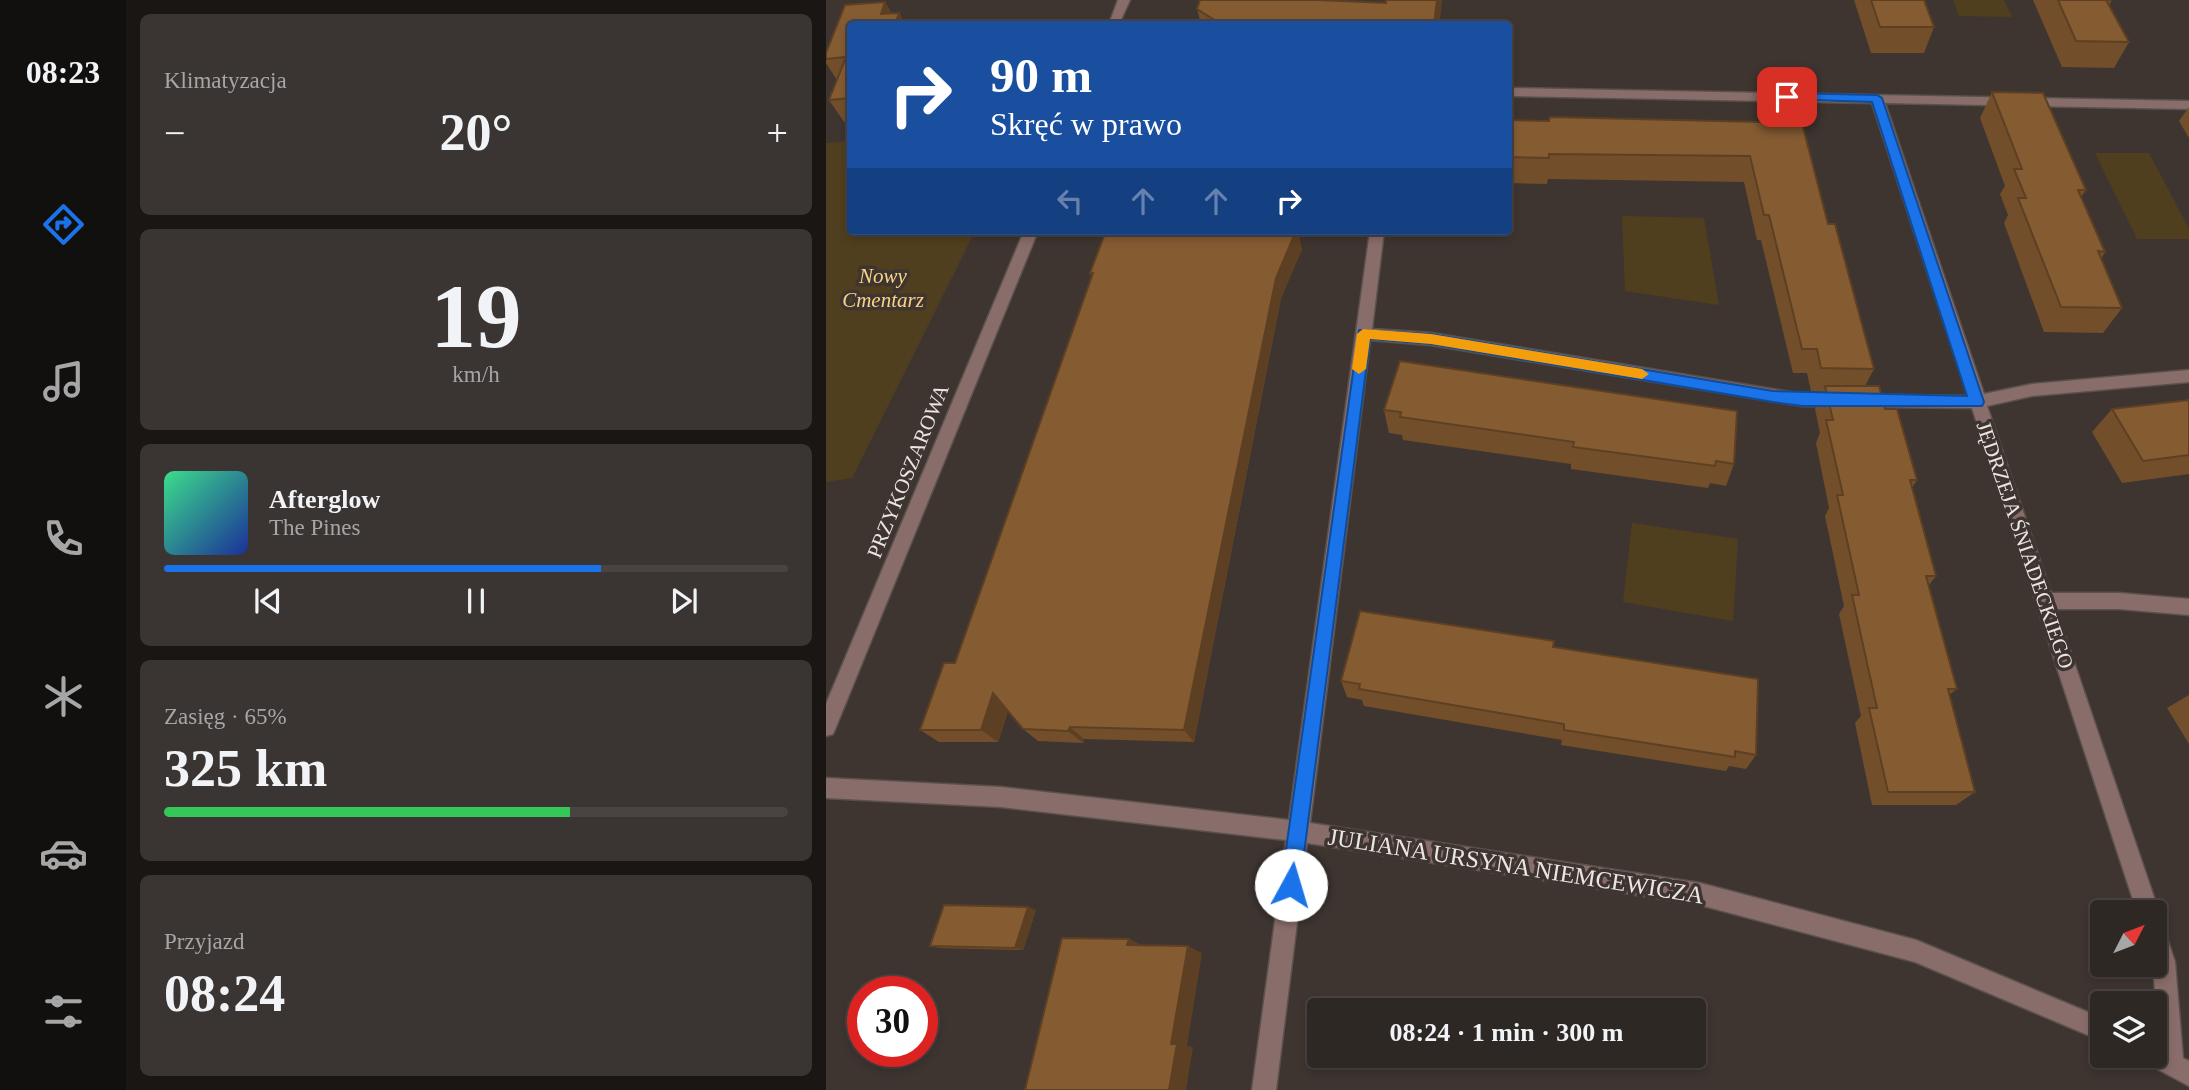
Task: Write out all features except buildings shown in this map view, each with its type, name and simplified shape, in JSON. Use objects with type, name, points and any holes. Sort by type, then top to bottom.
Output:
[{"type":"street","points":[[1115,21],[1124,0]]},
{"type":"street","points":[[1512,92],[2189,105]]},
{"type":"street","name":"JĘDRZEJA ŚNIADECKIEGO","points":[[1877,98],[2144,900]]},
{"type":"street","name":"PRZYKOSZAROWA","points":[[826,727],[1029,235]]},
{"type":"street","points":[[1264,1090],[1376,235]]},
{"type":"street","points":[[1363,334],[1431,339],[1802,400],[1976,402],[2032,390],[2189,376]]},
{"type":"street","points":[[2044,601],[2119,601],[2189,607]]},
{"type":"street","name":"JULIANA URSYNA NIEMCEWICZA","points":[[826,788],[1001,797],[1297,831],[1700,894],[1916,951],[2090,1025]]},
{"type":"street","points":[[2165,977],[2172,1064]]},
{"type":"green space","points":[[1953,0],[2004,0],[2012,17],[1959,16]]},
{"type":"green space","name":"Nowy Cmentarz","points":[[847,141],[847,235],[973,235],[852,478],[826,482],[826,143]]},
{"type":"green space","points":[[2095,153],[2149,153],[2189,229],[2189,239],[2137,239]]},
{"type":"green space","points":[[1622,216],[1704,218],[1719,305],[1625,291]]},
{"type":"green space","points":[[1632,523],[1738,539],[1733,621],[1623,602]]},
{"type":"slow traffic","points":[[1359,369],[1363,334],[1431,339],[1642,374]]},
{"type":"route","points":[[1291,885],[1363,334],[1431,339],[1773,397],[1802,400],[1976,402],[1877,98],[1787,97]]}]
